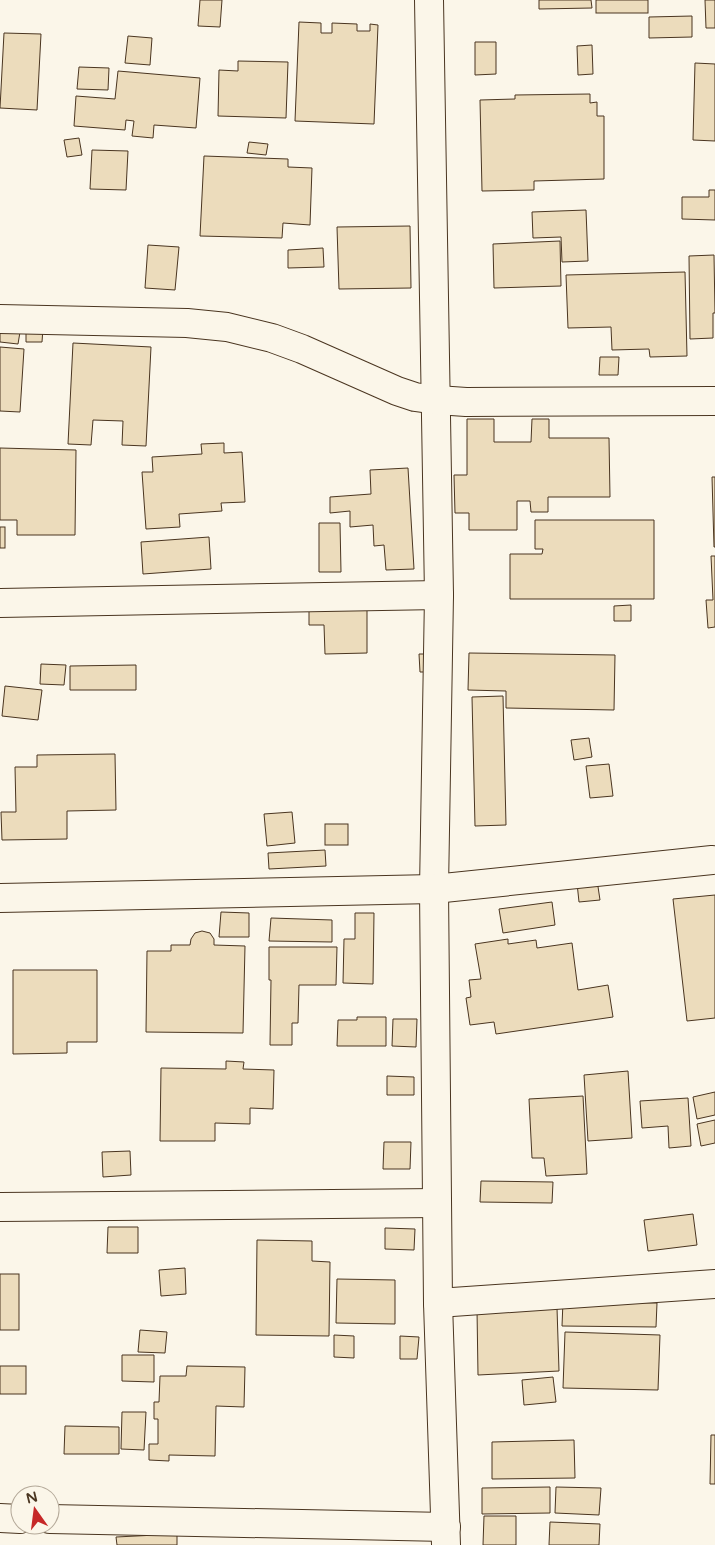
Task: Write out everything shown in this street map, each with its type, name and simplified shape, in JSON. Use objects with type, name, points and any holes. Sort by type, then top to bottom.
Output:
[{"type":"street","points":[[60,1519],[446,1536],[438,1303],[434,889],[439,595],[429,0]]},
{"type":"street","points":[[0,319],[187,323],[227,328],[272,338],[415,397],[437,400],[466,402],[715,401]]},
{"type":"street","points":[[0,603],[439,595]]},
{"type":"street","points":[[0,898],[434,889],[712,860]]},
{"type":"street","points":[[0,1207],[437,1203]]},
{"type":"street","points":[[438,1303],[715,1284]]},
{"type":"building","points":[[200,0],[222,0],[220,27],[198,26]]},
{"type":"building","points":[[539,0],[591,0],[592,8],[539,9]]},
{"type":"building","points":[[596,0],[648,0],[648,13],[596,13]]},
{"type":"building","points":[[705,0],[715,0],[715,28],[706,28]]},
{"type":"building","points":[[692,16],[692,37],[649,38],[649,17]]},
{"type":"building","points":[[299,22],[321,23],[321,33],[332,33],[332,23],[357,24],[357,31],[370,31],[370,24],[378,25],[374,124],[295,121]]},
{"type":"building","points":[[4,33],[41,34],[37,110],[0,108]]},
{"type":"building","points":[[128,36],[152,38],[150,65],[125,63]]},
{"type":"building","points":[[475,42],[496,42],[496,74],[475,75]]},
{"type":"building","points":[[592,45],[593,74],[578,75],[577,46]]},
{"type":"building","points":[[238,61],[288,62],[286,118],[218,116],[219,70],[238,71]]},
{"type":"building","points":[[695,63],[715,64],[715,141],[693,140]]},
{"type":"building","points":[[79,67],[109,68],[108,90],[77,89]]},
{"type":"building","points":[[118,71],[200,78],[196,128],[154,125],[153,138],[132,136],[134,121],[126,120],[125,130],[74,126],[76,96],[115,99]]},
{"type":"building","points":[[590,94],[590,103],[597,102],[597,116],[604,116],[604,179],[534,181],[534,190],[482,191],[480,100],[515,99],[515,95]]},
{"type":"building","points":[[79,138],[82,155],[67,157],[64,140]]},
{"type":"building","points":[[249,142],[268,144],[266,155],[247,153]]},
{"type":"building","points":[[92,150],[128,151],[126,190],[90,189]]},
{"type":"building","points":[[204,156],[288,159],[288,167],[312,168],[310,225],[283,223],[282,238],[200,236]]},
{"type":"building","points":[[709,190],[715,190],[715,220],[682,219],[682,197],[709,197]]},
{"type":"building","points":[[586,210],[588,261],[562,262],[561,237],[533,238],[532,212]]},
{"type":"building","points":[[410,226],[411,288],[339,289],[337,227]]},
{"type":"building","points":[[560,241],[561,286],[494,288],[493,244]]},
{"type":"building","points":[[148,245],[179,247],[175,290],[145,288]]},
{"type":"building","points":[[323,248],[324,267],[288,268],[288,250]]},
{"type":"building","points":[[714,255],[715,313],[713,313],[713,338],[690,339],[689,256]]},
{"type":"building","points":[[685,272],[687,356],[650,357],[649,349],[612,350],[611,327],[568,328],[566,275]]},
{"type":"building","points":[[0,324],[21,326],[18,344],[0,342]]},
{"type":"building","points":[[26,327],[43,328],[42,342],[26,342]]},
{"type":"building","points":[[73,343],[151,347],[146,446],[122,445],[123,421],[93,420],[91,445],[68,444]]},
{"type":"building","points":[[0,347],[24,349],[20,412],[0,411]]},
{"type":"building","points":[[600,357],[619,357],[618,375],[599,375]]},
{"type":"building","points":[[467,419],[494,419],[494,442],[531,442],[532,419],[549,419],[549,438],[609,438],[610,497],[548,497],[548,512],[531,512],[530,501],[517,501],[517,530],[469,530],[469,513],[455,513],[454,475],[467,475]]},
{"type":"building","points":[[224,443],[224,453],[242,452],[245,502],[221,503],[222,511],[179,514],[180,527],[146,529],[142,472],[153,472],[152,457],[202,454],[201,444]]},
{"type":"building","points":[[0,448],[76,450],[75,535],[17,535],[17,520],[0,520]]},
{"type":"building","points":[[408,468],[414,569],[386,570],[384,545],[374,546],[373,525],[350,527],[350,511],[330,513],[330,497],[371,494],[370,470]]},
{"type":"building","points":[[712,477],[715,477],[715,547],[714,547]]},
{"type":"building","points":[[535,520],[654,520],[654,599],[510,599],[510,554],[542,554],[543,549],[535,549]]},
{"type":"building","points":[[319,523],[340,523],[341,572],[319,572]]},
{"type":"building","points":[[0,527],[5,527],[5,548],[0,548]]},
{"type":"building","points":[[209,537],[211,569],[143,574],[141,542]]},
{"type":"building","points":[[711,556],[715,556],[715,627],[708,628],[706,600],[713,600]]},
{"type":"building","points":[[631,605],[631,621],[614,621],[614,606]]},
{"type":"building","points":[[367,609],[367,653],[325,654],[324,625],[309,625],[309,610]]},
{"type":"building","points":[[469,653],[615,655],[614,710],[506,708],[506,691],[468,690]]},
{"type":"building","points":[[419,654],[436,654],[437,672],[420,672]]},
{"type":"building","points":[[41,664],[66,665],[64,685],[40,684]]},
{"type":"building","points":[[136,665],[136,690],[70,690],[70,666]]},
{"type":"building","points":[[5,686],[42,690],[38,720],[2,716]]},
{"type":"building","points":[[503,696],[506,825],[475,826],[472,697]]},
{"type":"building","points":[[589,738],[592,757],[574,760],[571,740]]},
{"type":"building","points":[[115,754],[116,810],[67,811],[67,839],[2,840],[1,812],[16,812],[15,767],[37,767],[37,755]]},
{"type":"building","points":[[609,764],[613,796],[590,798],[586,766]]},
{"type":"building","points":[[292,812],[295,843],[267,846],[264,814]]},
{"type":"building","points":[[325,824],[348,824],[348,845],[325,845]]},
{"type":"building","points":[[325,850],[326,866],[269,869],[268,853]]},
{"type":"building","points":[[597,880],[600,900],[579,902],[577,883]]},
{"type":"building","points":[[715,895],[715,1018],[687,1021],[673,899]]},
{"type":"building","points":[[552,902],[555,925],[503,933],[499,909]]},
{"type":"building","points":[[221,912],[249,913],[249,937],[219,937]]},
{"type":"building","points":[[355,913],[374,913],[373,984],[343,983],[344,939],[355,939]]},
{"type":"building","points":[[271,918],[332,920],[332,942],[269,941]]},
{"type":"building","points":[[202,931],[210,933],[214,939],[214,945],[245,946],[243,1033],[146,1032],[147,951],[171,951],[171,945],[190,945],[195,933]]},
{"type":"building","points":[[508,939],[508,944],[536,940],[537,948],[572,943],[578,990],[608,985],[613,1017],[496,1034],[494,1022],[470,1025],[466,998],[471,997],[469,980],[481,979],[475,944]]},
{"type":"building","points":[[269,947],[337,947],[336,985],[299,985],[298,1023],[292,1023],[292,1045],[270,1045],[271,980],[269,980]]},
{"type":"building","points":[[13,970],[97,970],[97,1042],[67,1042],[67,1053],[13,1054]]},
{"type":"building","points":[[357,1017],[386,1017],[386,1046],[337,1046],[338,1020],[357,1020]]},
{"type":"building","points":[[393,1019],[417,1019],[416,1047],[392,1046]]},
{"type":"building","points":[[226,1061],[244,1062],[243,1069],[274,1070],[273,1109],[250,1108],[250,1124],[215,1123],[215,1141],[160,1141],[161,1068],[226,1069]]},
{"type":"building","points":[[628,1071],[632,1138],[588,1141],[584,1075]]},
{"type":"building","points":[[387,1076],[414,1077],[414,1095],[387,1095]]},
{"type":"building","points":[[715,1092],[715,1115],[697,1119],[693,1097]]},
{"type":"building","points":[[583,1096],[587,1174],[546,1176],[544,1158],[532,1158],[529,1099]]},
{"type":"building","points":[[688,1098],[691,1146],[669,1148],[668,1126],[642,1128],[640,1101]]},
{"type":"building","points":[[715,1120],[715,1143],[701,1146],[697,1124]]},
{"type":"building","points":[[384,1142],[411,1142],[410,1169],[383,1169]]},
{"type":"building","points":[[130,1151],[131,1175],[103,1177],[102,1152]]},
{"type":"building","points":[[481,1181],[553,1182],[552,1203],[480,1202]]},
{"type":"building","points":[[693,1214],[697,1245],[648,1251],[644,1220]]},
{"type":"building","points":[[108,1227],[138,1227],[138,1253],[107,1253]]},
{"type":"building","points":[[385,1228],[415,1229],[414,1250],[385,1249]]},
{"type":"building","points":[[257,1240],[312,1241],[312,1261],[330,1262],[329,1336],[256,1335]]},
{"type":"building","points":[[185,1268],[186,1294],[161,1296],[159,1270]]},
{"type":"building","points":[[0,1274],[19,1274],[19,1330],[0,1330]]},
{"type":"building","points":[[337,1279],[395,1280],[395,1324],[336,1323]]},
{"type":"building","points":[[563,1301],[657,1303],[656,1327],[562,1326]]},
{"type":"building","points":[[557,1308],[559,1371],[478,1375],[477,1310]]},
{"type":"building","points":[[140,1330],[167,1332],[165,1353],[138,1352]]},
{"type":"building","points":[[565,1332],[660,1335],[658,1390],[563,1388]]},
{"type":"building","points":[[334,1335],[354,1336],[354,1358],[334,1357]]},
{"type":"building","points":[[400,1336],[419,1337],[417,1359],[400,1359]]},
{"type":"building","points":[[122,1355],[154,1355],[154,1382],[122,1381]]},
{"type":"building","points":[[0,1366],[26,1366],[26,1394],[0,1394]]},
{"type":"building","points":[[187,1366],[245,1367],[244,1407],[216,1406],[215,1456],[169,1455],[169,1461],[149,1460],[149,1444],[158,1444],[158,1419],[154,1419],[154,1402],[159,1402],[160,1376],[186,1376]]},
{"type":"building","points":[[553,1377],[556,1402],[524,1405],[522,1380]]},
{"type":"building","points":[[122,1412],[146,1412],[144,1450],[121,1449]]},
{"type":"building","points":[[65,1426],[119,1427],[119,1454],[64,1454]]},
{"type":"building","points":[[711,1435],[715,1435],[715,1484],[710,1484]]},
{"type":"building","points":[[574,1440],[575,1478],[492,1479],[492,1442]]},
{"type":"building","points":[[550,1487],[550,1513],[482,1514],[482,1488]]},
{"type":"building","points":[[556,1487],[601,1488],[599,1515],[555,1513]]},
{"type":"building","points":[[484,1516],[516,1516],[516,1545],[483,1545]]},
{"type":"building","points":[[550,1522],[600,1524],[599,1545],[549,1545]]},
{"type":"building","points":[[177,1534],[177,1545],[117,1545],[116,1537]]}]
